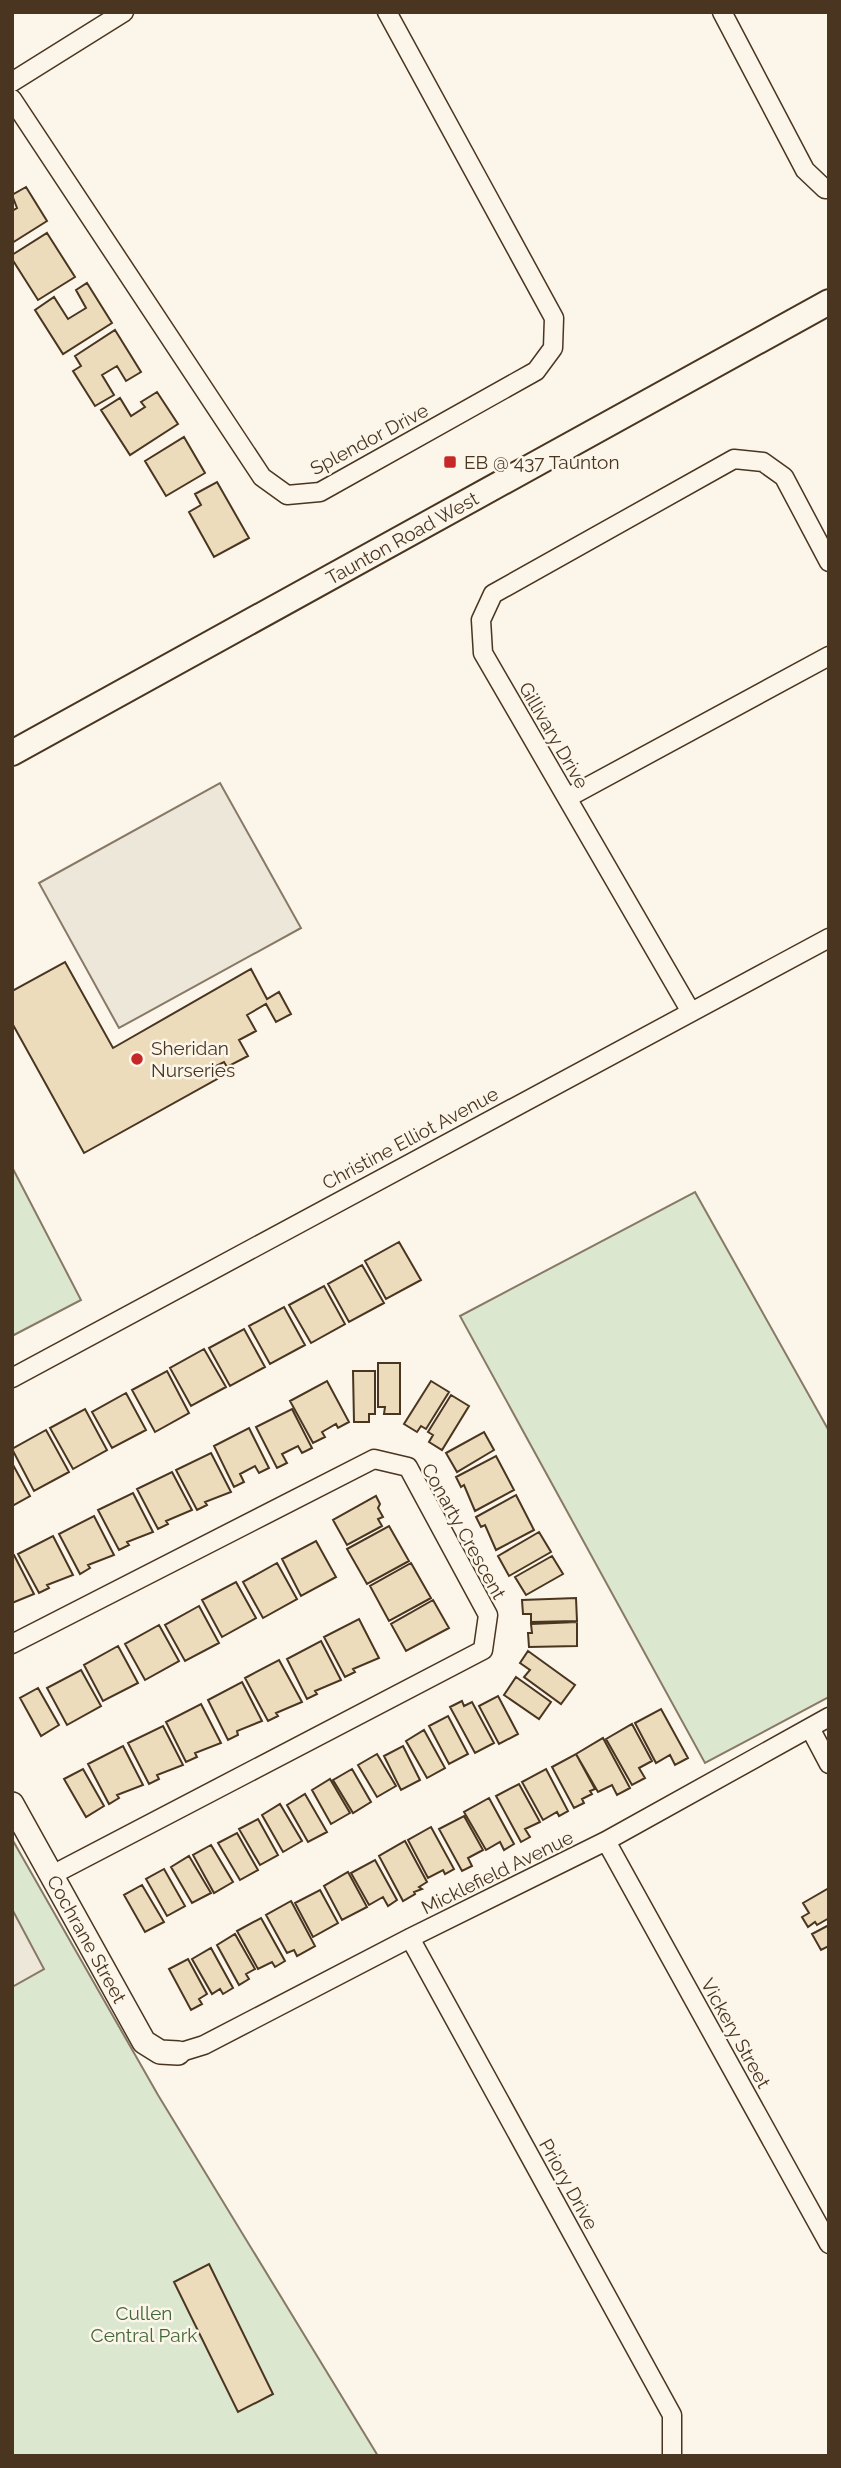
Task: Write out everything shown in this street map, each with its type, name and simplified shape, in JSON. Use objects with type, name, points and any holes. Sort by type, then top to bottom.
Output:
[{"type":"main road","name":"Taunton Road West","points":[[12,753],[829,302]]},
{"type":"street","points":[[12,82],[124,12]]},
{"type":"street","name":"Splendor Drive","points":[[12,99],[262,477],[287,495],[320,492],[536,371],[552,348],[554,318],[387,12]]},
{"type":"street","points":[[722,12],[805,170],[829,190]]},
{"type":"street","name":"Gillivary Drive","points":[[691,1012],[482,653],[481,620],[493,594],[734,458],[763,462],[784,477],[829,562]]},
{"type":"street","points":[[567,798],[829,656]]},
{"type":"street","name":"Christine Elliot Avenue","points":[[12,1378],[829,938]]},
{"type":"street","name":"Conarty Crescent","points":[[12,1644],[374,1460],[408,1467],[488,1615],[483,1650],[52,1875]]},
{"type":"street","name":"Micklefield Avenue","points":[[178,2053],[204,2045],[410,1938],[606,1842],[829,1717]]},
{"type":"street","points":[[810,1728],[829,1764]]},
{"type":"street","name":"Cochrane Street","points":[[12,1804],[145,2042],[160,2052],[178,2053]]},
{"type":"street","name":"Vickery Street","points":[[606,1842],[829,2244]]},
{"type":"street","name":"Priory Drive","points":[[410,1938],[672,2415],[672,2456]]},
{"type":"green space","points":[[12,1167],[81,1300],[12,1336]]},
{"type":"green space","points":[[695,1192],[829,1431],[829,1697],[705,1763],[460,1316]]},
{"type":"green space","name":"Cullen Central Park","points":[[12,1839],[158,2095],[378,2456],[12,2456]]},
{"type":"shaded area","points":[[220,783],[301,928],[119,1028],[39,883]]},
{"type":"shaded area","points":[[12,1909],[44,1969],[12,1987]]},
{"type":"building","points":[[26,187],[47,221],[12,243],[12,211],[17,208],[12,195]]},
{"type":"building","points":[[47,233],[75,277],[38,300],[12,255]]},
{"type":"building","points":[[87,283],[112,323],[63,354],[35,310],[54,297],[68,319],[86,308],[76,290]]},
{"type":"building","points":[[115,330],[141,372],[126,381],[117,366],[102,375],[114,395],[95,406],[73,371],[81,366],[75,356]]},
{"type":"building","points":[[157,392],[178,424],[130,455],[101,410],[120,398],[131,416],[145,407],[141,402]]},
{"type":"building","points":[[184,437],[205,473],[166,496],[145,461]]},
{"type":"building","points":[[217,482],[249,538],[214,557],[189,512],[201,505],[195,494]]},
{"type":"building","name":"Sheridan Nurseries","points":[[65,962],[113,1048],[251,969],[267,999],[279,992],[291,1014],[276,1022],[266,1004],[247,1015],[256,1031],[239,1040],[248,1056],[227,1067],[224,1062],[212,1068],[217,1079],[84,1153],[12,1023],[12,991]]},
{"type":"building","points":[[399,1242],[421,1280],[386,1299],[365,1261]]},
{"type":"building","points":[[362,1265],[384,1303],[349,1322],[328,1284]]},
{"type":"building","points":[[324,1286],[345,1324],[311,1343],[289,1305]]},
{"type":"building","points":[[284,1307],[305,1345],[270,1364],[249,1326]]},
{"type":"building","points":[[244,1329],[265,1367],[230,1386],[209,1348]]},
{"type":"building","points":[[204,1349],[226,1387],[191,1406],[170,1368]]},
{"type":"building","points":[[378,1363],[400,1363],[400,1414],[384,1414],[385,1407],[378,1407]]},
{"type":"building","points":[[167,1371],[189,1413],[155,1432],[132,1390]]},
{"type":"building","points":[[353,1371],[375,1371],[375,1414],[369,1414],[369,1422],[354,1422]]},
{"type":"building","points":[[327,1381],[349,1422],[338,1428],[336,1424],[322,1432],[325,1437],[313,1443],[290,1401]]},
{"type":"building","points":[[431,1381],[449,1392],[426,1429],[421,1426],[417,1432],[404,1424]]},
{"type":"building","points":[[126,1393],[146,1430],[112,1448],[92,1412]]},
{"type":"building","points":[[451,1395],[469,1406],[442,1450],[429,1442],[433,1435],[428,1432]]},
{"type":"building","points":[[85,1409],[107,1450],[73,1469],[50,1428]]},
{"type":"building","points":[[292,1409],[312,1448],[302,1453],[298,1446],[282,1454],[287,1463],[277,1468],[256,1427]]},
{"type":"building","points":[[249,1428],[269,1468],[259,1473],[255,1466],[240,1474],[244,1482],[234,1487],[214,1446]]},
{"type":"building","points":[[46,1430],[69,1472],[34,1491],[12,1449]]},
{"type":"building","points":[[484,1432],[494,1450],[457,1472],[446,1453]]},
{"type":"building","points":[[211,1453],[231,1492],[205,1502],[207,1505],[197,1510],[176,1470]]},
{"type":"building","points":[[496,1456],[514,1490],[475,1511],[464,1485],[461,1487],[456,1477]]},
{"type":"building","points":[[12,1463],[30,1496],[12,1506]]},
{"type":"building","points":[[172,1472],[192,1510],[166,1521],[168,1524],[158,1529],[137,1489]]},
{"type":"building","points":[[133,1493],[153,1532],[127,1542],[129,1545],[119,1550],[98,1510]]},
{"type":"building","points":[[516,1495],[534,1530],[496,1550],[485,1525],[481,1527],[476,1517]]},
{"type":"building","points":[[376,1496],[383,1517],[378,1519],[382,1526],[347,1545],[333,1520]]},
{"type":"building","points":[[94,1516],[114,1555],[88,1565],[90,1568],[80,1574],[59,1534]]},
{"type":"building","points":[[389,1526],[409,1561],[367,1584],[347,1549]]},
{"type":"building","points":[[539,1532],[551,1552],[509,1576],[498,1556]]},
{"type":"building","points":[[53,1536],[73,1575],[47,1585],[49,1588],[39,1593],[18,1554]]},
{"type":"building","points":[[316,1541],[336,1577],[301,1596],[282,1559]]},
{"type":"building","points":[[14,1555],[34,1594],[12,1603],[12,1556]]},
{"type":"building","points":[[552,1556],[563,1574],[526,1595],[515,1577]]},
{"type":"building","points":[[277,1563],[297,1599],[263,1618],[243,1582]]},
{"type":"building","points":[[411,1563],[431,1598],[389,1621],[370,1586]]},
{"type":"building","points":[[236,1582],[256,1618],[222,1637],[202,1600]]},
{"type":"building","points":[[576,1598],[577,1621],[531,1622],[531,1614],[523,1614],[522,1600]]},
{"type":"building","points":[[433,1600],[449,1628],[406,1651],[391,1624]]},
{"type":"building","points":[[199,1606],[219,1643],[185,1661],[165,1625]]},
{"type":"building","points":[[359,1619],[379,1658],[353,1669],[355,1672],[345,1677],[324,1637]]},
{"type":"building","points":[[577,1622],[577,1646],[529,1647],[528,1633],[532,1633],[531,1624]]},
{"type":"building","points":[[159,1625],[179,1661],[145,1680],[125,1644]]},
{"type":"building","points":[[321,1641],[341,1680],[315,1691],[317,1694],[307,1699],[287,1659]]},
{"type":"building","points":[[118,1646],[138,1683],[103,1701],[84,1665]]},
{"type":"building","points":[[528,1651],[575,1685],[561,1704],[524,1677],[530,1670],[520,1663]]},
{"type":"building","points":[[279,1660],[302,1702],[276,1713],[278,1716],[268,1721],[245,1678]]},
{"type":"building","points":[[81,1670],[101,1706],[67,1725],[47,1688]]},
{"type":"building","points":[[516,1677],[551,1702],[539,1719],[504,1695]]},
{"type":"building","points":[[242,1682],[262,1721],[237,1731],[238,1735],[228,1740],[208,1700]]},
{"type":"building","points":[[38,1688],[59,1725],[41,1736],[20,1698]]},
{"type":"building","points":[[498,1696],[518,1734],[499,1744],[479,1706]]},
{"type":"building","points":[[462,1701],[464,1706],[472,1702],[494,1743],[475,1753],[450,1707]]},
{"type":"building","points":[[201,1704],[221,1743],[195,1753],[197,1757],[186,1762],[166,1722]]},
{"type":"building","points":[[661,1709],[688,1758],[675,1765],[670,1755],[656,1763],[635,1723]]},
{"type":"building","points":[[448,1716],[468,1754],[449,1764],[429,1726]]},
{"type":"building","points":[[632,1724],[652,1761],[639,1768],[645,1778],[632,1785],[606,1739]]},
{"type":"building","points":[[163,1726],[183,1765],[157,1775],[159,1779],[149,1784],[128,1743]]},
{"type":"building","points":[[424,1730],[445,1768],[427,1778],[406,1741]]},
{"type":"building","points":[[603,1738],[630,1788],[617,1795],[612,1785],[598,1792],[576,1754]]},
{"type":"building","points":[[123,1746],[143,1785],[117,1795],[119,1798],[109,1804],[88,1764]]},
{"type":"building","points":[[403,1746],[420,1780],[401,1790],[384,1756]]},
{"type":"building","points":[[377,1754],[396,1786],[377,1797],[358,1765]]},
{"type":"building","points":[[576,1754],[595,1789],[590,1791],[592,1794],[582,1799],[584,1803],[574,1808],[552,1767]]},
{"type":"building","points":[[83,1769],[104,1806],[86,1817],[64,1779]]},
{"type":"building","points":[[352,1769],[371,1802],[353,1813],[333,1780]]},
{"type":"building","points":[[546,1769],[568,1811],[559,1816],[557,1812],[543,1820],[522,1782]]},
{"type":"building","points":[[330,1779],[350,1813],[331,1824],[312,1790]]},
{"type":"building","points":[[519,1784],[540,1822],[525,1829],[530,1837],[521,1842],[496,1796]]},
{"type":"building","points":[[305,1794],[327,1832],[308,1842],[287,1805]]},
{"type":"building","points":[[489,1798],[514,1844],[504,1850],[500,1842],[486,1850],[464,1812]]},
{"type":"building","points":[[280,1804],[302,1841],[283,1852],[262,1815]]},
{"type":"building","points":[[464,1816],[483,1850],[468,1858],[472,1866],[462,1871],[439,1829]]},
{"type":"building","points":[[258,1819],[278,1855],[260,1865],[239,1829]]},
{"type":"building","points":[[431,1827],[454,1869],[445,1874],[443,1870],[428,1878],[408,1840]]},
{"type":"building","points":[[237,1833],[258,1870],[240,1880],[218,1843]]},
{"type":"building","points":[[405,1841],[427,1882],[419,1887],[422,1889],[403,1901],[379,1856]]},
{"type":"building","points":[[211,1845],[233,1882],[214,1893],[193,1855]]},
{"type":"building","points":[[189,1856],[211,1893],[192,1903],[171,1867]]},
{"type":"building","points":[[375,1860],[397,1900],[388,1906],[383,1897],[369,1905],[351,1873]]},
{"type":"building","points":[[164,1869],[185,1906],[167,1916],[146,1879]]},
{"type":"building","points":[[348,1872],[367,1907],[342,1920],[324,1886]]},
{"type":"building","points":[[142,1885],[164,1922],[145,1932],[124,1895]]},
{"type":"building","points":[[829,1888],[829,1918],[808,1927],[802,1917],[809,1913],[803,1903]]},
{"type":"building","points":[[320,1890],[338,1923],[313,1937],[295,1903]]},
{"type":"building","points":[[291,1901],[315,1946],[297,1956],[294,1950],[287,1953],[266,1915]]},
{"type":"building","points":[[261,1918],[285,1961],[275,1967],[272,1962],[258,1969],[237,1931]]},
{"type":"building","points":[[829,1925],[829,1946],[821,1950],[812,1934]]},
{"type":"building","points":[[235,1934],[255,1969],[246,1974],[249,1979],[239,1985],[217,1945]]},
{"type":"building","points":[[211,1948],[233,1988],[223,1994],[220,1989],[212,1994],[192,1959]]},
{"type":"building","points":[[188,1959],[207,1994],[199,1999],[202,2004],[191,2010],[169,1969]]},
{"type":"building","points":[[209,2264],[273,2394],[238,2412],[174,2282]]},
{"type":"place","name":"EB @ 437 Taunton","points":[[450,462]]},
{"type":"place","name":"Sheridan Nurseries","points":[[137,1059]]}]
